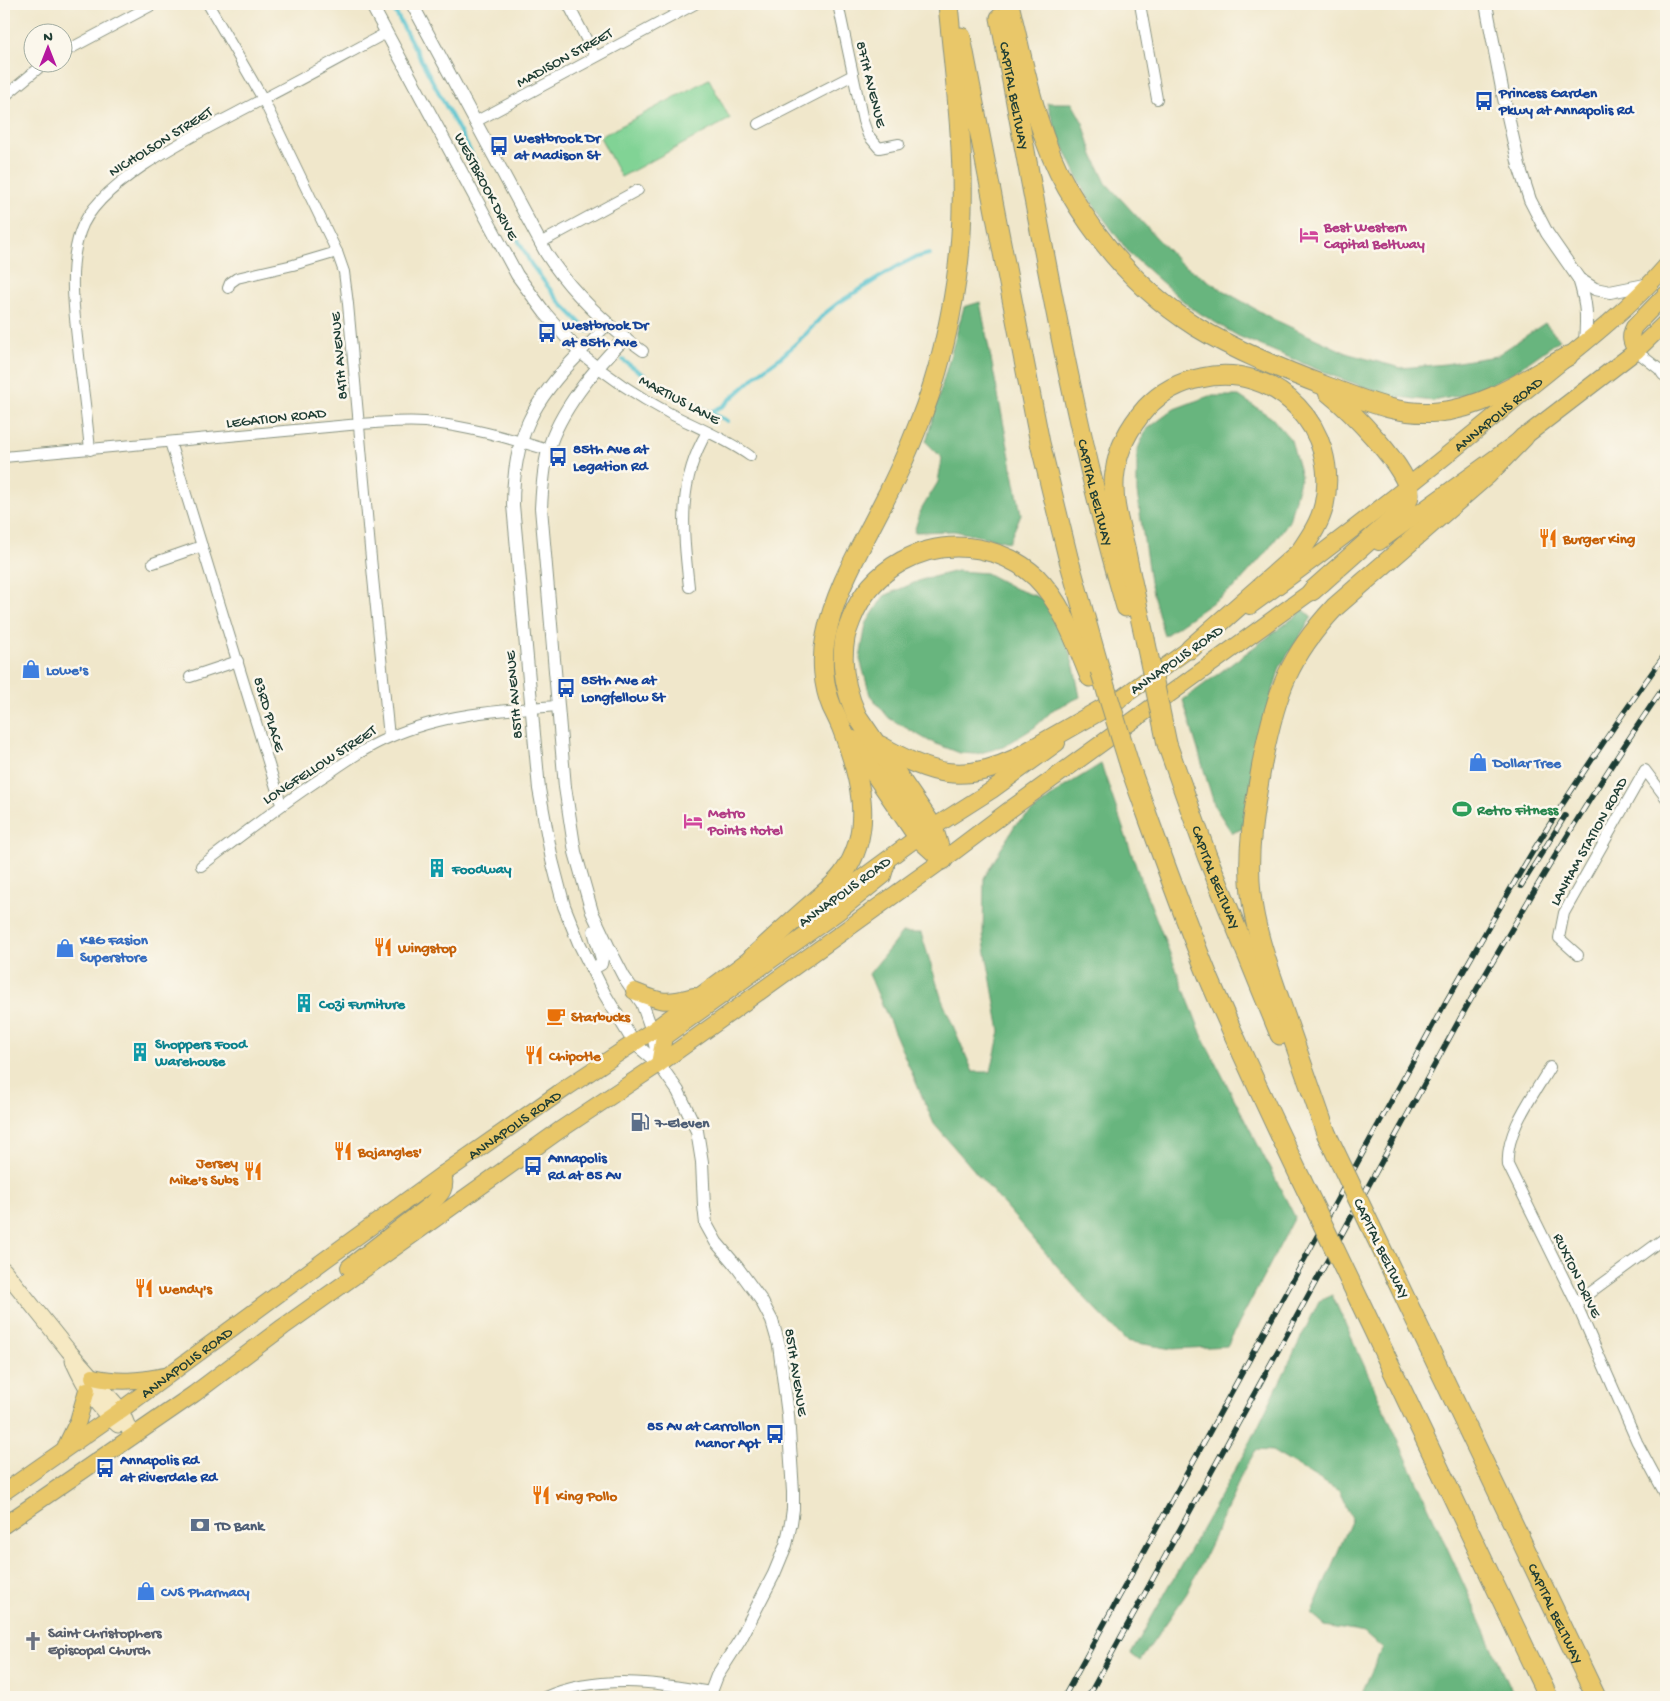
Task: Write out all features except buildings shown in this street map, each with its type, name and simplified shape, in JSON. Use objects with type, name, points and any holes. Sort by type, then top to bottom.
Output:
[{"type":"highway","points":[[752,958],[843,874],[860,834],[862,797],[858,775],[827,691],[823,662],[825,638],[831,613],[856,557],[896,478],[922,415],[946,334],[954,290],[962,212],[962,179],[948,4]]},
{"type":"highway","points":[[955,4],[1040,443],[1095,674],[1168,876],[1253,1079],[1548,1697]]},
{"type":"highway","name":"CAPITAL BELTWAY","points":[[998,4],[1081,433],[1107,542],[1141,642],[1167,744],[1207,856],[1289,1056],[1596,1697]]},
{"type":"highway","points":[[1009,4],[1038,119],[1051,155],[1084,218],[1110,252],[1137,280],[1193,325],[1227,344],[1315,382],[1397,411],[1418,413],[1440,412],[1466,407],[1486,400],[1568,356]]},
{"type":"highway","points":[[1141,642],[1116,508],[1115,472],[1124,442],[1138,418],[1152,402],[1168,389],[1188,380],[1210,376],[1230,375],[1249,378],[1267,384],[1286,396],[1301,410],[1312,425],[1326,464],[1324,505],[1313,533],[1300,552],[1190,649]]},
{"type":"highway","points":[[1312,591],[1400,512],[1407,503],[1409,494],[1405,479],[1372,433],[1356,416],[1315,382]]},
{"type":"highway","points":[[1326,1133],[1262,949],[1251,894],[1251,835],[1255,802],[1276,700],[1298,652],[1334,606],[1488,474],[1524,437]]},
{"type":"highway","points":[[943,860],[876,742],[858,716],[844,679],[845,638],[854,613],[866,591],[881,575],[901,561],[920,552],[944,547],[968,547],[992,551],[1015,562],[1035,577],[1054,600],[1095,674]]},
{"type":"highway","points":[[876,742],[918,766],[955,773],[978,772],[1015,759],[1118,700]]},
{"type":"highway","points":[[840,724],[926,832]]},
{"type":"main road","name":"ANNAPOLIS ROAD","points":[[4,1492],[115,1414],[444,1174],[566,1088],[652,1031],[888,858],[992,790],[1302,569],[1408,487],[1585,342],[1650,284],[1666,266]]},
{"type":"main road","points":[[1636,352],[1631,341],[1631,334],[1634,328],[1666,294]]},
{"type":"main road","name":"ANNAPOLIS ROAD","points":[[4,1525],[194,1394],[310,1308],[560,1130],[659,1064],[943,860],[1524,437],[1636,352],[1666,322]]},
{"type":"main road","points":[[659,1064],[664,1037],[784,951],[883,876],[888,858]]},
{"type":"main road","points":[[634,992],[660,1002],[676,1001],[703,994]]},
{"type":"main road","points":[[310,1308],[333,1279],[432,1203],[442,1193],[446,1184],[444,1174]]},
{"type":"main road","points":[[4,1270],[68,1350],[90,1384],[132,1437]]},
{"type":"main road","points":[[90,1384],[126,1382],[168,1375]]},
{"type":"main road","points":[[64,1450],[78,1421],[90,1384]]},
{"type":"street","points":[[72,48],[154,4]]},
{"type":"street","name":"84TH AVENUE","points":[[208,4],[263,99],[337,252],[346,283],[389,737]]},
{"type":"street","name":"WESTBROOK DRIVE","points":[[371,4],[517,275],[540,307],[580,353],[597,367]]},
{"type":"street","name":"WESTBROOK DRIVE","points":[[412,4],[540,243],[557,270],[608,324],[643,351]]},
{"type":"street","points":[[568,4],[595,56]]},
{"type":"street","name":"MADISON STREET","points":[[475,122],[694,4]]},
{"type":"street","name":"87TH AVENUE","points":[[838,4],[863,121],[868,135],[879,148],[900,144]]},
{"type":"street","points":[[1140,4],[1157,99]]},
{"type":"street","points":[[1486,4],[1519,166],[1530,200],[1547,233],[1579,278],[1588,312],[1585,342]]},
{"type":"street","name":"NICHOLSON STREET","points":[[90,450],[74,298],[74,263],[80,231],[87,216],[124,178],[191,137],[386,33]]},
{"type":"street","points":[[4,97],[34,72]]},
{"type":"street","points":[[758,124],[853,75]]},
{"type":"street","points":[[540,243],[638,190]]},
{"type":"street","points":[[228,288],[230,283],[238,278],[337,252]]},
{"type":"street","points":[[1579,278],[1602,291],[1623,290],[1650,284]]},
{"type":"street","name":"85TH AVENUE","points":[[608,324],[560,373],[540,400],[528,421],[520,442],[514,475],[513,505],[530,708],[539,789],[552,860],[570,922],[604,994],[634,1043],[659,1064],[678,1091],[697,1131],[702,1162],[706,1224],[716,1242],[753,1288],[772,1321],[781,1354],[788,1415],[793,1509],[786,1545],[774,1574],[740,1640],[717,1676],[710,1695]]},
{"type":"street","name":"85TH AVENUE","points":[[625,338],[597,367],[564,415],[548,450],[544,469],[542,508],[569,821],[576,858],[590,905],[610,950],[642,1004],[652,1031],[659,1064]]},
{"type":"street","points":[[1636,352],[1659,369],[1663,375],[1666,373]]},
{"type":"street","name":"MARTIUS LANE","points":[[597,367],[668,413],[725,440],[750,456]]},
{"type":"street","name":"LEGATION ROAD","points":[[4,457],[406,421],[442,424],[487,433],[548,450]]},
{"type":"street","points":[[689,587],[684,524],[686,488],[693,460],[707,432]]},
{"type":"street","name":"83RD PLACE","points":[[170,442],[281,804]]},
{"type":"street","points":[[153,563],[202,546]]},
{"type":"street","name":"83RD PLACE","points":[[190,678],[238,661]]},
{"type":"street","name":"LONGFELLOW STREET","points":[[200,866],[281,804],[350,759],[389,737],[463,716],[505,709],[558,706]]},
{"type":"street","name":"LANHAM STATION ROAD","points":[[1578,956],[1559,938],[1564,913],[1645,770],[1666,798]]},
{"type":"street","points":[[590,905],[594,932],[602,959],[601,964],[592,969]]},
{"type":"street","name":"RUXTON DRIVE","points":[[1550,1067],[1515,1127],[1509,1145],[1508,1164],[1576,1303],[1637,1442],[1666,1496]]},
{"type":"street","points":[[1576,1303],[1666,1237]]},
{"type":"street","points":[[546,1697],[580,1685],[614,1682],[655,1684],[710,1695]]},
{"type":"green space","points":[[709,79],[730,119],[621,177],[600,137]]},
{"type":"green space","points":[[1047,103],[1072,103],[1083,123],[1093,155],[1106,183],[1179,262],[1273,319],[1349,354],[1401,368],[1445,364],[1496,356],[1545,323],[1560,340],[1516,371],[1473,393],[1433,401],[1390,396],[1333,376],[1238,336],[1191,308],[1130,254],[1086,195],[1057,133]]},
{"type":"green space","points":[[980,302],[1021,514],[1009,542],[954,531],[914,532],[921,510],[938,482],[942,458],[926,442],[964,307]]},
{"type":"green space","points":[[1209,396],[1239,396],[1272,418],[1291,440],[1301,476],[1289,521],[1267,551],[1236,586],[1164,636],[1150,582],[1137,492],[1137,451],[1146,430],[1174,409]]},
{"type":"green space","points":[[957,571],[986,573],[1016,589],[1044,599],[1063,632],[1074,667],[1080,697],[1054,709],[1035,727],[1003,747],[976,754],[960,753],[929,741],[889,718],[870,695],[860,659],[866,624],[884,596],[921,580]]},
{"type":"green space","points":[[1304,610],[1312,617],[1280,667],[1267,711],[1242,829],[1232,833],[1215,807],[1183,700]]},
{"type":"green space","points":[[1101,764],[1138,872],[1203,1038],[1295,1217],[1227,1346],[1173,1349],[1126,1341],[1083,1296],[934,1124],[869,974],[902,933],[921,933],[942,1000],[973,1072],[991,1072],[1000,1031],[983,936],[984,878],[1015,825],[1064,787]]},
{"type":"green space","points":[[1332,1295],[1515,1697],[1360,1697],[1382,1648],[1365,1633],[1325,1626],[1311,1614],[1352,1519],[1339,1491],[1272,1451],[1256,1450],[1241,1475],[1231,1501],[1187,1593],[1140,1661],[1131,1654],[1251,1441],[1319,1301]]},
{"type":"waterway","points":[[391,4],[531,264],[558,300],[588,331]]},
{"type":"waterway","points":[[710,412],[723,406],[759,373],[781,357],[824,314],[838,303],[898,266],[914,258],[929,254]]},
{"type":"waterway","points":[[623,360],[648,378],[728,421]]},
{"type":"railway","points":[[1064,1697],[1444,1005],[1533,851],[1565,800],[1666,653]]},
{"type":"railway","points":[[1088,1697],[1462,1015],[1586,806],[1666,684]]},
{"type":"railway","points":[[1521,886],[1565,816]]},
{"type":"place","name":"Princess Garden Pkwy at Annapolis Rd","points":[[1484,101]]},
{"type":"place","name":"Westbrook Dr at Madison St","points":[[499,146]]},
{"type":"place","name":"Best Western Capital Beltway","points":[[1309,235]]},
{"type":"place","name":"Westbrook Dr at 85th Ave","points":[[547,333]]},
{"type":"place","name":"85th Ave at Legation Rd","points":[[558,457]]},
{"type":"place","name":"Burger King","points":[[1548,538]]},
{"type":"place","name":"Lowe's","points":[[31,669]]},
{"type":"place","name":"85th Ave at Longfellow St","points":[[566,688]]},
{"type":"place","name":"Dollar Tree","points":[[1478,762]]},
{"type":"place","name":"Retro Fitness","points":[[1462,809]]},
{"type":"place","name":"Metro Points Hotel","points":[[693,821]]},
{"type":"place","name":"Foodway","points":[[437,868]]},
{"type":"place","name":"Wingstop","points":[[383,947]]},
{"type":"place","name":"K&G Fasion Superstore","points":[[65,948]]},
{"type":"place","name":"Cozi Furniture","points":[[304,1003]]},
{"type":"place","name":"Starbucks","points":[[556,1016]]},
{"type":"place","name":"Shoppers Food Warehouse","points":[[140,1052]]},
{"type":"place","name":"Chipotle","points":[[534,1055]]},
{"type":"place","name":"7-Eleven","points":[[640,1122]]},
{"type":"place","name":"Bojangles'","points":[[343,1151]]},
{"type":"place","name":"Annapolis Rd at 85 Av","points":[[533,1166]]},
{"type":"place","name":"Jersey Mike's Subs","points":[[253,1171]]},
{"type":"place","name":"Wendy's","points":[[144,1288]]},
{"type":"place","name":"85 Av at Carrollon Manor Apt","points":[[775,1434]]},
{"type":"place","name":"Annapolis Rd at Riverdale Rd","points":[[105,1468]]},
{"type":"place","name":"King Pollo","points":[[541,1495]]},
{"type":"place","name":"TD Bank","points":[[200,1525]]},
{"type":"place","name":"CVS Pharmacy","points":[[146,1591]]},
{"type":"place","name":"Saint Christophers Episcopal Church","points":[[33,1641]]}]
